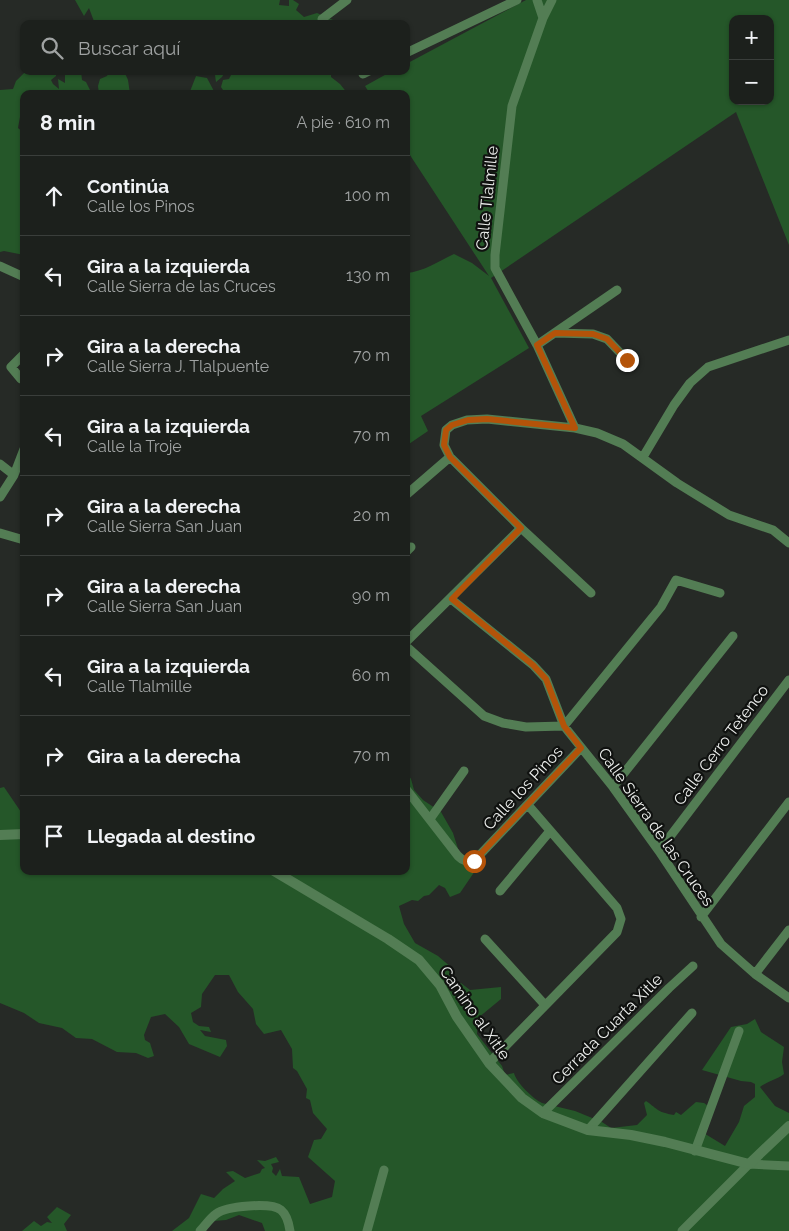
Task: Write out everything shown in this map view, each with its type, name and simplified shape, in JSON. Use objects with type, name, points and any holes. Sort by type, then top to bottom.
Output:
[{"type":"street","points":[[322,19],[347,0]]},
{"type":"street","points":[[410,51],[517,0]]},
{"type":"street","points":[[537,0],[543,18]]},
{"type":"street","name":"Calle Tlalmille","points":[[552,0],[543,18],[512,106],[495,268],[537,345],[575,428]]},
{"type":"street","points":[[0,266],[20,275]]},
{"type":"street","points":[[537,345],[617,290]]},
{"type":"street","points":[[555,333],[593,334],[607,339],[627,360]]},
{"type":"street","points":[[643,458],[674,405],[690,383],[708,367],[789,340]]},
{"type":"street","points":[[20,358],[11,367],[20,379]]},
{"type":"street","points":[[591,593],[521,528],[450,457],[444,445],[446,430],[452,425],[468,420],[487,419],[575,428],[597,433],[623,444],[677,483],[729,515],[773,530],[789,543]]},
{"type":"street","points":[[410,491],[450,457]]},
{"type":"street","points":[[0,497],[14,475],[20,459]]},
{"type":"street","points":[[0,464],[14,475]]},
{"type":"street","points":[[410,638],[452,599],[521,528]]},
{"type":"street","points":[[0,533],[20,539]]},
{"type":"street","points":[[410,650],[484,716],[526,727],[564,726],[661,607],[676,580],[720,593]]},
{"type":"street","name":"Calle Sierra de las Cruces","points":[[452,599],[533,665],[546,679],[564,726],[613,787],[721,944],[755,974],[789,998]]},
{"type":"street","points":[[613,787],[733,636]]},
{"type":"street","name":"Calle Cerro Tetenco","points":[[659,852],[789,680]]},
{"type":"street","name":"Calle los Pinos","points":[[410,794],[462,860],[474,861],[581,748]]},
{"type":"street","points":[[430,819],[464,771]]},
{"type":"street","points":[[701,917],[789,802]]},
{"type":"street","points":[[489,1063],[617,932],[621,919],[617,908],[528,805]]},
{"type":"street","points":[[500,891],[550,831]]},
{"type":"street","points":[[0,835],[20,834]]},
{"type":"street","name":"Camino al Xitle","points":[[281,875],[388,939],[418,960],[440,985],[457,1017],[489,1063],[522,1098],[543,1113],[588,1130],[632,1135],[749,1164]]},
{"type":"street","points":[[755,974],[789,930]]},
{"type":"street","points":[[485,939],[545,1005]]},
{"type":"street","name":"Cerrada Cuarta Xitle","points":[[543,1113],[693,966]]},
{"type":"street","points":[[588,1130],[692,1013]]},
{"type":"street","points":[[695,1150],[739,1031]]},
{"type":"street","points":[[682,1231],[789,1126]]},
{"type":"street","points":[[749,1164],[789,1166]]},
{"type":"street","points":[[367,1231],[384,1170]]},
{"type":"street","points":[[200,1231],[217,1213],[233,1208],[269,1206],[280,1209],[286,1217],[290,1231]]},
{"type":"green space","points":[[75,0],[280,0],[279,5],[289,6],[289,0],[293,0],[299,4],[296,10],[304,17],[317,13],[333,20],[94,20],[89,8],[84,16]]},
{"type":"green space","points":[[526,0],[789,0],[789,245],[736,112],[491,278],[529,348],[421,416],[428,431],[410,443],[410,272],[425,268],[454,254],[472,263],[489,276],[410,155],[410,90],[368,90],[365,86],[385,75],[410,75],[410,62]]},
{"type":"green space","points":[[22,75],[56,75],[51,80],[59,89],[58,79],[65,83],[65,75],[81,75],[82,80],[86,82],[90,90],[20,90],[18,128],[20,130],[20,254],[0,252],[0,90],[13,89],[16,81]]},
{"type":"green space","points":[[126,75],[129,90],[98,90],[100,79],[107,76]]},
{"type":"green space","points":[[215,75],[223,75],[222,77],[216,82]]},
{"type":"green space","points":[[231,75],[331,75],[345,90],[223,90],[221,87],[223,80],[229,79]]},
{"type":"green space","points":[[196,76],[207,78],[213,90],[191,90]]},
{"type":"green space","points":[[410,777],[414,790],[423,800],[441,812],[453,833],[460,855],[477,868],[460,893],[450,897],[445,888],[439,885],[429,895],[424,896],[418,901],[412,900],[399,906],[404,924],[415,943],[438,956],[452,968],[451,977],[454,985],[461,983],[470,990],[501,987],[501,999],[478,1018],[477,1034],[502,1066],[505,1075],[514,1073],[525,1090],[542,1103],[575,1111],[602,1122],[611,1128],[637,1125],[647,1115],[644,1103],[646,1101],[661,1112],[674,1115],[676,1112],[681,1115],[696,1102],[704,1103],[711,1108],[702,1132],[725,1146],[739,1122],[744,1106],[755,1097],[755,1084],[702,1070],[731,1027],[747,1024],[755,1019],[761,1032],[784,1047],[782,1062],[784,1074],[760,1087],[775,1106],[789,1113],[789,1231],[265,1231],[262,1223],[239,1215],[226,1220],[213,1221],[195,1231],[172,1231],[189,1218],[201,1194],[214,1198],[235,1181],[226,1172],[233,1171],[245,1178],[260,1173],[265,1168],[257,1160],[265,1161],[276,1157],[279,1162],[271,1164],[272,1172],[276,1176],[280,1169],[282,1176],[299,1177],[310,1204],[332,1197],[335,1181],[308,1157],[314,1140],[321,1139],[327,1129],[313,1113],[310,1100],[306,1098],[307,1089],[297,1071],[293,1068],[292,1049],[281,1030],[264,1034],[256,1024],[253,1009],[238,992],[229,975],[215,975],[202,994],[201,1007],[191,1013],[193,1022],[199,1026],[209,1027],[211,1032],[200,1030],[205,1036],[226,1040],[227,1046],[220,1057],[189,1044],[179,1027],[165,1014],[151,1017],[144,1035],[145,1040],[150,1043],[154,1056],[148,1058],[136,1053],[117,1052],[92,1039],[76,1038],[62,1028],[39,1023],[24,1013],[0,1003],[0,788],[4,787],[20,811],[20,875],[410,875]]},
{"type":"green space","points":[[57,1207],[71,1215],[64,1224],[67,1231],[22,1231],[34,1221],[41,1226],[47,1222],[52,1223],[47,1217]]},
{"type":"route","points":[[474,861],[581,748],[564,726],[546,679],[533,665],[452,599],[521,528],[450,457],[444,445],[444,436],[446,430],[452,425],[468,420],[487,419],[575,428],[537,345],[555,333],[593,334],[607,339],[627,360]]}]
